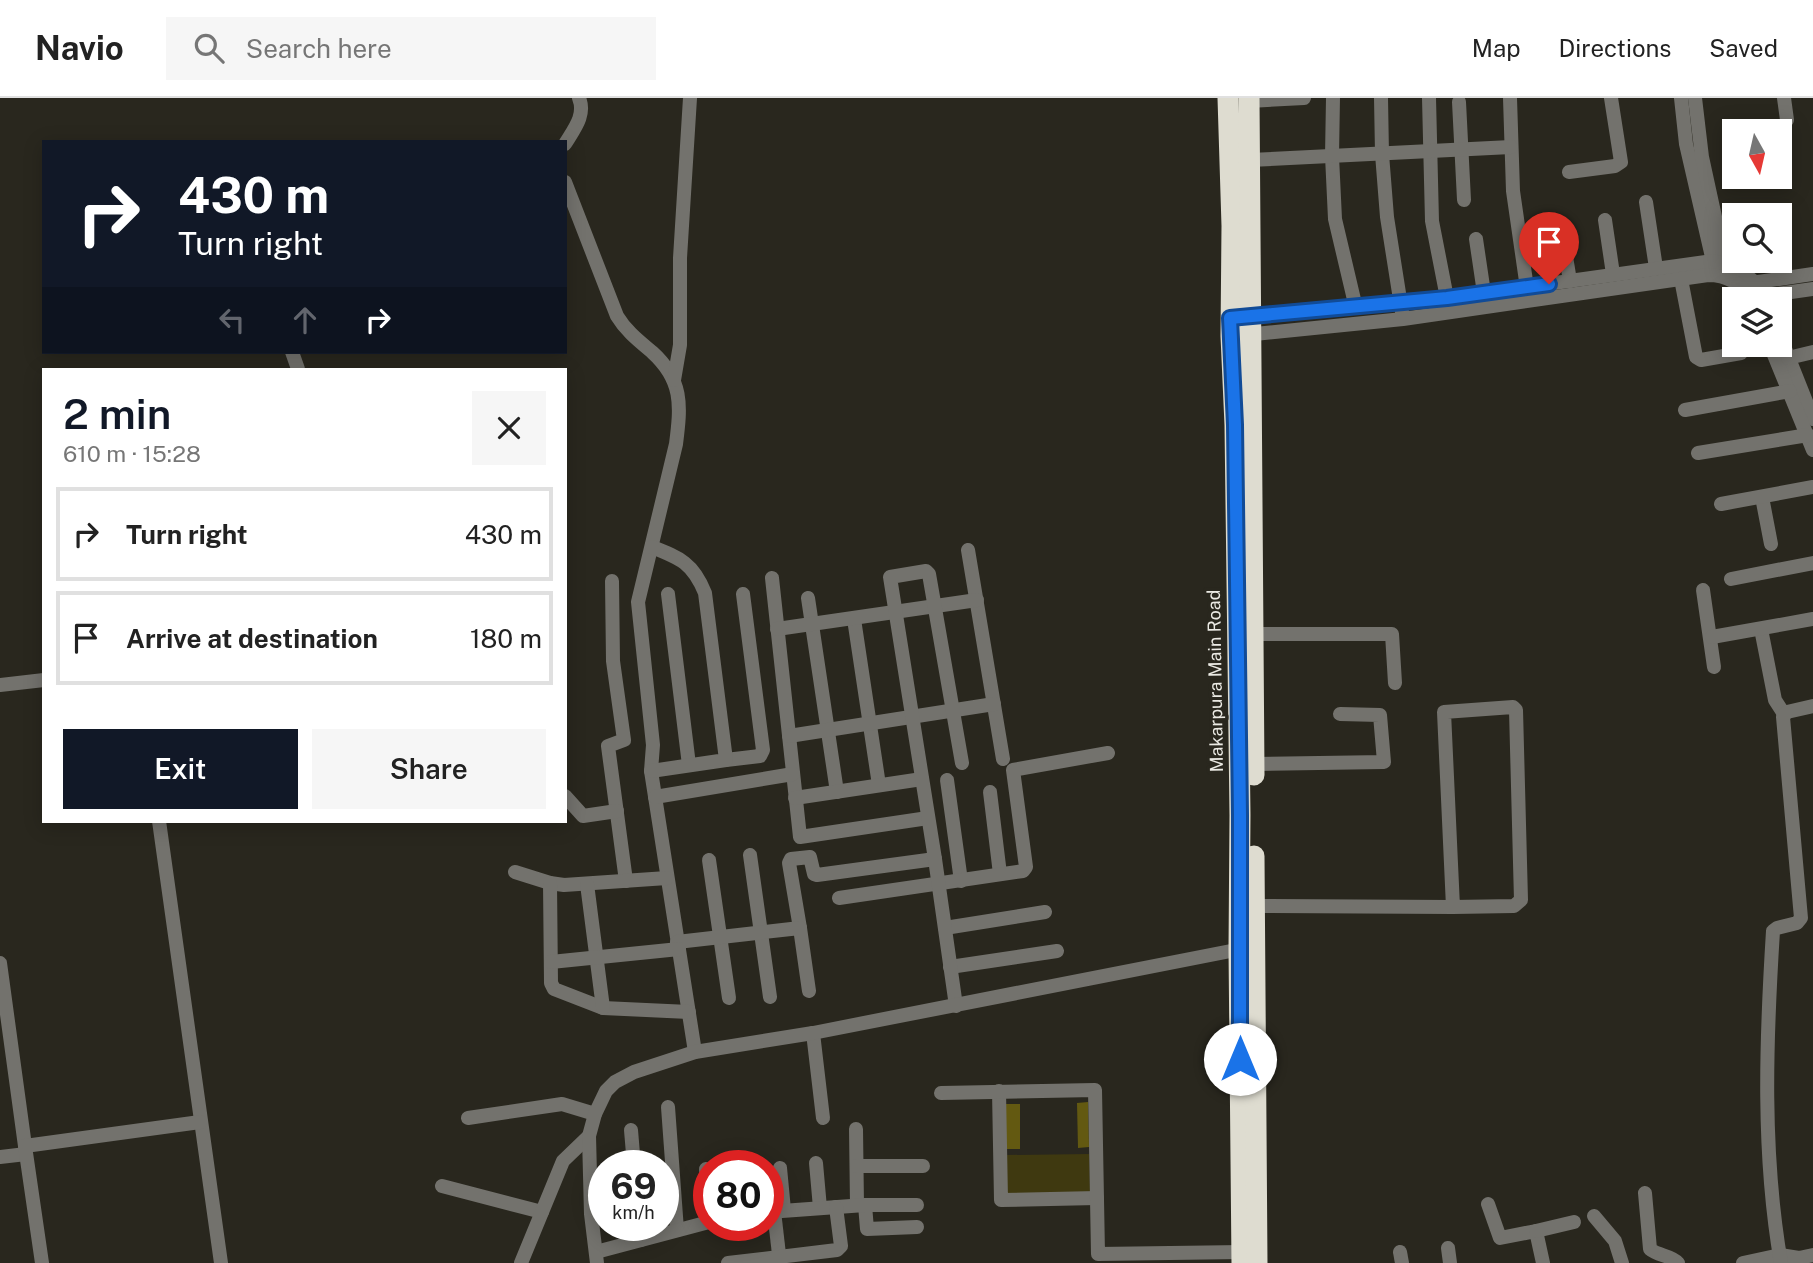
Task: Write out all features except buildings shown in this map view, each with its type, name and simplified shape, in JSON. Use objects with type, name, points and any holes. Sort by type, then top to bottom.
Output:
[{"type":"highway","name":"Makarpura Main Road","points":[[1228,98],[1233,226],[1241,326],[1253,634],[1254,906],[1246,948]]},
{"type":"highway","name":"Makarpura Main Road","points":[[1247,1259],[1246,948],[1240,815],[1235,425],[1250,160],[1249,99]]},
{"type":"street","points":[[567,140],[580,116],[582,107],[579,98]]},
{"type":"street","points":[[674,380],[680,345],[680,258],[690,98]]},
{"type":"street","points":[[1249,99],[1304,98]]},
{"type":"street","points":[[1332,98],[1335,219],[1356,308]]},
{"type":"street","points":[[1381,98],[1387,217],[1403,319]]},
{"type":"street","points":[[1429,98],[1432,221],[1447,298]]},
{"type":"street","points":[[1510,98],[1518,236],[1528,294]]},
{"type":"street","points":[[1569,172],[1615,166],[1621,162],[1611,98]]},
{"type":"street","points":[[1681,98],[1686,144],[1720,269]]},
{"type":"street","points":[[1695,98],[1720,269]]},
{"type":"street","points":[[1784,98],[1787,119]]},
{"type":"street","points":[[1459,102],[1464,200]]},
{"type":"street","points":[[1250,160],[1511,147]]},
{"type":"street","points":[[567,187],[617,316],[630,334],[665,366],[674,380],[680,405],[676,444],[638,602],[653,745],[651,771],[654,797],[695,1052]]},
{"type":"street","points":[[1646,202],[1656,268]]},
{"type":"street","points":[[1605,220],[1614,274]]},
{"type":"street","points":[[1561,226],[1570,281]]},
{"type":"street","points":[[1476,239],[1484,293]]},
{"type":"street","points":[[1241,326],[1356,308],[1484,293],[1528,294],[1570,281],[1656,268],[1738,268],[1751,287]]},
{"type":"street","points":[[1241,326],[1403,319],[1528,294],[1681,279],[1720,269]]},
{"type":"street","points":[[1773,287],[1813,274]]},
{"type":"street","points":[[1681,279],[1696,357],[1701,360],[1722,356]]},
{"type":"street","points":[[1792,290],[1813,289]]},
{"type":"street","points":[[1813,352],[1788,358],[1809,398],[1813,419]]},
{"type":"street","points":[[1775,357],[1813,450]]},
{"type":"street","points":[[1685,410],[1790,391]]},
{"type":"street","points":[[1698,453],[1808,435]]},
{"type":"street","points":[[1721,504],[1813,487]]},
{"type":"street","points":[[1762,497],[1771,544]]},
{"type":"street","points":[[652,547],[683,559],[693,570],[705,593],[726,760]]},
{"type":"street","points":[[968,550],[1003,759]]},
{"type":"street","points":[[1731,579],[1813,563]]},
{"type":"street","points":[[956,1006],[889,578],[926,571],[929,573],[962,763]]},
{"type":"street","points":[[772,578],[800,837],[928,818]]},
{"type":"street","points":[[612,581],[613,661],[624,740],[608,746],[626,881]]},
{"type":"street","points":[[1703,590],[1712,637],[1714,667]]},
{"type":"street","points":[[668,594],[689,765]]},
{"type":"street","points":[[651,771],[760,756],[763,750],[743,594]]},
{"type":"street","points":[[808,598],[837,792]]},
{"type":"street","points":[[777,629],[976,600]]},
{"type":"street","points":[[854,619],[879,785]]},
{"type":"street","points":[[1712,637],[1813,619]]},
{"type":"street","points":[[1743,1263],[1793,1259],[1767,1124],[1773,931],[1797,923],[1801,918],[1784,714],[1775,700],[1761,629]]},
{"type":"street","points":[[1253,634],[1392,634],[1395,683]]},
{"type":"street","points":[[0,685],[42,680]]},
{"type":"street","points":[[789,736],[994,704]]},
{"type":"street","points":[[1784,714],[1813,706]]},
{"type":"street","points":[[1254,906],[1452,907],[1520,904],[1516,710],[1513,707],[1444,712],[1452,907]]},
{"type":"street","points":[[1254,764],[1384,762],[1380,715],[1340,714]]},
{"type":"street","points":[[839,898],[1023,871],[1026,867],[1013,770],[1108,753]]},
{"type":"street","points":[[654,797],[793,774]]},
{"type":"street","points":[[796,798],[922,779]]},
{"type":"street","points":[[947,780],[961,881]]},
{"type":"street","points":[[990,792],[1000,874]]},
{"type":"street","points":[[567,798],[583,816],[617,811]]},
{"type":"street","points":[[159,823],[221,1263]]},
{"type":"street","points":[[750,855],[770,997]]},
{"type":"street","points":[[809,991],[789,863],[791,859],[810,857],[814,874],[817,875],[935,859]]},
{"type":"street","points":[[709,860],[729,998]]},
{"type":"street","points":[[515,872],[550,883],[587,884],[667,877]]},
{"type":"street","points":[[550,883],[551,983],[554,989],[603,1008],[689,1012]]},
{"type":"street","points":[[587,884],[603,1008]]},
{"type":"street","points":[[945,928],[1045,912]]},
{"type":"street","points":[[551,962],[800,928]]},
{"type":"street","points":[[626,1241],[596,1258],[590,1214],[589,1136],[594,1114],[606,1091],[615,1082],[634,1072],[695,1052],[813,1033],[1246,948]]},
{"type":"street","points":[[950,967],[1057,951]]},
{"type":"street","points":[[0,963],[5,1053],[26,1150],[42,1263]]},
{"type":"street","points":[[813,1033],[822,1118]]},
{"type":"street","points":[[941,1093],[1095,1090],[1098,1254],[1247,1259]]},
{"type":"street","points":[[999,1091],[1002,1200],[1097,1198]]},
{"type":"street","points":[[468,1118],[562,1104],[594,1114]]},
{"type":"street","points":[[668,1107],[671,1150]]},
{"type":"street","points":[[0,1157],[26,1150],[200,1122]]},
{"type":"street","points":[[856,1129],[861,1205],[867,1229],[918,1227]]},
{"type":"street","points":[[631,1130],[633,1150]]},
{"type":"street","points":[[521,1263],[563,1161],[589,1136]]},
{"type":"street","points":[[816,1163],[820,1208]]},
{"type":"street","points":[[857,1166],[923,1166]]},
{"type":"street","points":[[442,1186],[542,1212]]},
{"type":"street","points":[[1645,1193],[1650,1249],[1675,1259],[1678,1263]]},
{"type":"street","points":[[1489,1203],[1500,1238],[1574,1222]]},
{"type":"street","points":[[784,1210],[861,1205],[917,1205]]},
{"type":"street","points":[[730,1263],[780,1260],[840,1248],[836,1207]]},
{"type":"street","points":[[1594,1216],[1615,1241],[1622,1263]]},
{"type":"street","points":[[1536,1231],[1543,1263]]},
{"type":"street","points":[[778,1241],[780,1260]]},
{"type":"shaded area","points":[[1088,1102],[1089,1147],[1078,1148],[1077,1103]]},
{"type":"shaded area","points":[[1005,1104],[1020,1104],[1020,1149],[1006,1149]]},
{"type":"shaded area","points":[[1089,1154],[1090,1193],[1007,1195],[1006,1155]]},
{"type":"route","points":[[1240,1059],[1235,425],[1230,318],[1447,298],[1549,284]]}]
